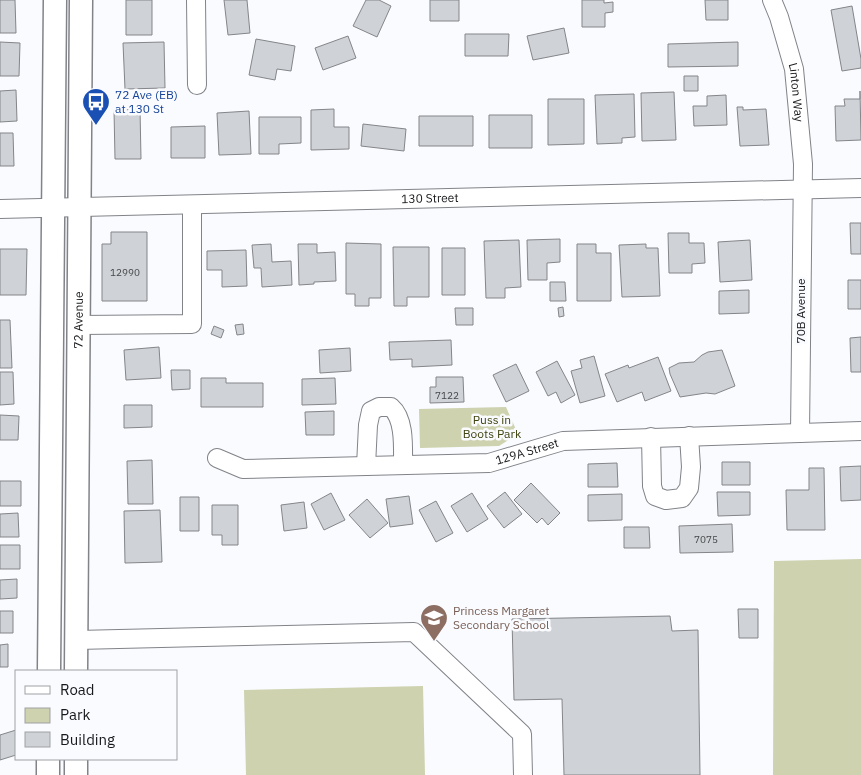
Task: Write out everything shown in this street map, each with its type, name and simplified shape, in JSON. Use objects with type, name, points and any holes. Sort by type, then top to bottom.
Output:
[{"type":"main road","points":[[49,670],[55,0]]},
{"type":"main road","name":"72 Avenue","points":[[76,670],[81,0]]},
{"type":"main road","points":[[49,591],[60,607],[64,624],[69,633],[77,640]]},
{"type":"main road","points":[[48,760],[48,775]]},
{"type":"main road","points":[[76,760],[76,775]]},
{"type":"street","points":[[196,0],[197,84]]},
{"type":"street","name":"Linton Way","points":[[772,0],[779,17],[794,70],[803,164],[803,190]]},
{"type":"street","name":"130 Street","points":[[0,209],[192,206],[861,188]]},
{"type":"street","name":"70B Avenue","points":[[800,433],[803,190]]},
{"type":"street","points":[[79,325],[192,324],[192,206]]},
{"type":"street","points":[[366,466],[368,425],[371,411],[379,407],[391,407],[397,412],[403,446],[403,465]]},
{"type":"street","name":"129A Street","points":[[217,458],[243,469],[488,463],[563,441],[861,431]]},
{"type":"street","points":[[650,437],[652,486],[656,496],[666,500],[682,498],[689,488],[691,467],[689,436]]},
{"type":"street","points":[[77,640],[414,632],[522,734],[523,775]]},
{"type":"green space","name":"Puss in Boots Park","points":[[506,407],[518,434],[499,446],[420,448],[419,409]]},
{"type":"green space","points":[[861,559],[861,775],[773,775],[774,561]]},
{"type":"green space","points":[[423,686],[425,775],[246,775],[244,690]]},
{"type":"building","points":[[0,0],[15,0],[16,33],[0,33]]},
{"type":"building","points":[[126,0],[152,0],[152,35],[126,35]]},
{"type":"building","points":[[224,0],[247,0],[250,33],[228,35]]},
{"type":"building","points":[[366,0],[379,0],[391,6],[377,37],[353,26]]},
{"type":"building","points":[[430,0],[459,0],[459,21],[430,21]]},
{"type":"building","points":[[582,0],[604,0],[604,3],[613,2],[613,12],[605,13],[605,27],[582,27]]},
{"type":"building","points":[[705,0],[728,0],[728,20],[706,20]]},
{"type":"building","points":[[852,6],[861,68],[842,71],[831,10]]},
{"type":"building","points":[[564,28],[569,53],[533,60],[527,36]]},
{"type":"building","points":[[465,34],[509,34],[508,56],[465,56]]},
{"type":"building","points":[[348,36],[356,58],[323,70],[315,48]]},
{"type":"building","points":[[256,39],[295,46],[291,71],[277,69],[275,80],[249,75]]},
{"type":"building","points":[[0,42],[20,43],[19,76],[0,76]]},
{"type":"building","points":[[164,42],[165,88],[125,89],[123,43]]},
{"type":"building","points":[[738,42],[738,66],[668,67],[668,44]]},
{"type":"building","points":[[684,76],[698,76],[698,91],[684,91]]},
{"type":"building","points":[[16,90],[17,121],[0,122],[0,91]]},
{"type":"building","points":[[860,91],[861,140],[836,141],[835,106],[845,106],[844,99],[860,99]]},
{"type":"building","points":[[674,92],[676,140],[642,141],[641,93]]},
{"type":"building","points":[[634,94],[635,137],[622,138],[622,143],[597,144],[595,95]]},
{"type":"building","points":[[726,95],[727,125],[694,126],[693,106],[707,106],[707,96]]},
{"type":"building","points":[[548,99],[584,99],[584,144],[548,145]]},
{"type":"building","points":[[737,107],[743,107],[743,110],[766,109],[769,145],[740,146]]},
{"type":"building","points":[[140,109],[141,159],[115,159],[114,110]]},
{"type":"building","points":[[334,109],[334,127],[349,127],[349,149],[311,150],[311,110]]},
{"type":"building","points":[[249,111],[251,154],[219,155],[217,113]]},
{"type":"building","points":[[489,115],[532,115],[532,148],[489,148]]},
{"type":"building","points":[[419,116],[473,116],[473,146],[419,146]]},
{"type":"building","points":[[259,117],[301,117],[301,143],[279,144],[279,154],[259,154]]},
{"type":"building","points":[[363,124],[406,129],[404,151],[361,146]]},
{"type":"building","points":[[205,126],[205,158],[171,158],[171,127]]},
{"type":"building","points":[[0,133],[13,133],[14,166],[0,166]]},
{"type":"building","points":[[850,223],[861,223],[861,254],[851,254]]},
{"type":"building","points":[[111,232],[147,232],[147,301],[102,301],[102,244],[111,244]]},
{"type":"building","points":[[668,233],[689,233],[689,243],[704,243],[705,263],[692,264],[692,273],[669,273]]},
{"type":"building","points":[[560,239],[560,262],[547,263],[547,280],[528,280],[527,240]]},
{"type":"building","points":[[519,240],[521,287],[505,288],[505,298],[486,298],[484,241]]},
{"type":"building","points":[[750,240],[752,280],[720,282],[718,242]]},
{"type":"building","points":[[346,243],[381,244],[381,298],[369,298],[369,306],[355,306],[355,294],[346,294]]},
{"type":"building","points":[[271,244],[272,262],[291,261],[292,285],[262,287],[261,268],[254,268],[252,245]]},
{"type":"building","points":[[298,244],[317,244],[317,253],[335,252],[336,281],[299,285]]},
{"type":"building","points":[[577,244],[596,244],[596,253],[611,253],[611,301],[577,301]]},
{"type":"building","points":[[646,244],[646,248],[658,248],[660,296],[622,297],[619,245]]},
{"type":"building","points":[[393,247],[429,247],[429,297],[407,297],[407,306],[394,306]]},
{"type":"building","points":[[442,248],[465,248],[465,295],[442,295]]},
{"type":"building","points":[[0,249],[27,249],[26,295],[0,295]]},
{"type":"building","points":[[246,250],[247,286],[222,287],[222,270],[207,270],[207,251]]},
{"type":"building","points":[[848,280],[861,280],[861,309],[848,309]]},
{"type":"building","points":[[550,282],[565,282],[566,301],[550,301]]},
{"type":"building","points":[[749,290],[749,313],[719,314],[719,291]]},
{"type":"building","points":[[563,307],[564,316],[559,317],[558,308]]},
{"type":"building","points":[[455,308],[473,308],[473,325],[456,325]]},
{"type":"building","points":[[0,320],[10,320],[12,368],[0,368]]},
{"type":"building","points":[[243,324],[244,334],[237,335],[235,325]]},
{"type":"building","points":[[214,326],[224,330],[221,338],[211,334]]},
{"type":"building","points":[[861,337],[861,372],[851,372],[850,338]]},
{"type":"building","points":[[451,340],[452,365],[412,367],[412,359],[390,360],[389,342]]},
{"type":"building","points":[[159,347],[161,378],[126,380],[124,350]]},
{"type":"building","points":[[350,348],[351,371],[320,373],[319,350]]},
{"type":"building","points":[[722,350],[735,386],[715,394],[706,393],[680,397],[669,368],[679,363],[694,362],[708,352]]},
{"type":"building","points":[[594,356],[605,396],[580,403],[571,371],[582,368],[580,360]]},
{"type":"building","points":[[658,357],[671,391],[645,401],[642,392],[617,402],[605,374],[628,365],[629,368]]},
{"type":"building","points":[[557,361],[575,395],[561,403],[556,392],[548,396],[536,372]]},
{"type":"building","points":[[516,364],[529,391],[506,402],[493,375]]},
{"type":"building","points":[[171,370],[190,370],[190,389],[172,390]]},
{"type":"building","points":[[0,372],[13,372],[14,404],[0,405]]},
{"type":"building","points":[[436,377],[463,377],[464,402],[430,403],[430,387],[436,387]]},
{"type":"building","points":[[201,378],[226,378],[226,383],[263,383],[263,407],[201,407]]},
{"type":"building","points":[[335,378],[336,404],[302,405],[302,379]]},
{"type":"building","points":[[124,405],[152,405],[152,427],[124,428]]},
{"type":"building","points":[[334,411],[334,435],[306,435],[305,412]]},
{"type":"building","points":[[0,415],[19,416],[18,440],[0,440]]},
{"type":"building","points":[[152,460],[153,504],[128,504],[127,461]]},
{"type":"building","points":[[722,462],[750,462],[750,485],[722,485]]},
{"type":"building","points":[[617,463],[618,487],[588,487],[588,464]]},
{"type":"building","points":[[861,466],[861,500],[841,501],[840,467]]},
{"type":"building","points":[[809,468],[824,468],[825,530],[787,530],[786,490],[809,490]]},
{"type":"building","points":[[0,481],[21,481],[21,506],[0,506]]},
{"type":"building","points":[[531,483],[560,513],[548,525],[542,518],[537,523],[514,500]]},
{"type":"building","points":[[505,492],[522,514],[504,528],[487,506]]},
{"type":"building","points":[[717,492],[750,492],[750,515],[718,516]]},
{"type":"building","points":[[331,493],[345,520],[324,530],[311,504]]},
{"type":"building","points":[[472,493],[488,519],[467,532],[451,506]]},
{"type":"building","points":[[622,494],[622,520],[588,521],[588,495]]},
{"type":"building","points":[[409,496],[413,524],[390,527],[386,499]]},
{"type":"building","points":[[180,497],[199,497],[199,531],[180,531]]},
{"type":"building","points":[[367,499],[388,523],[370,538],[349,515]]},
{"type":"building","points":[[436,501],[453,533],[436,542],[419,510]]},
{"type":"building","points":[[304,502],[307,528],[284,531],[281,505]]},
{"type":"building","points":[[212,505],[238,505],[238,545],[222,545],[222,535],[212,535]]},
{"type":"building","points":[[160,510],[162,562],[125,563],[124,511]]},
{"type":"building","points":[[18,513],[19,537],[0,537],[0,514]]},
{"type":"building","points":[[732,524],[733,552],[680,553],[679,526]]},
{"type":"building","points":[[624,527],[649,527],[650,548],[624,548]]},
{"type":"building","points":[[0,545],[20,545],[20,569],[0,569]]},
{"type":"building","points":[[17,579],[17,598],[0,599],[0,580]]},
{"type":"building","points":[[738,609],[758,609],[758,638],[739,638]]},
{"type":"building","points":[[0,611],[13,611],[13,633],[0,633]]},
{"type":"building","points":[[670,616],[672,631],[698,630],[700,775],[564,775],[562,699],[514,700],[512,619]]},
{"type":"building","points":[[8,644],[8,667],[0,667],[0,645]]},
{"type":"building","points":[[15,730],[15,755],[0,760],[0,735]]},
{"type":"place","name":"72 Ave (EB) at 130 St","points":[[96,126]]},
{"type":"place","name":"Princess Margaret Secondary School","points":[[434,642]]}]
